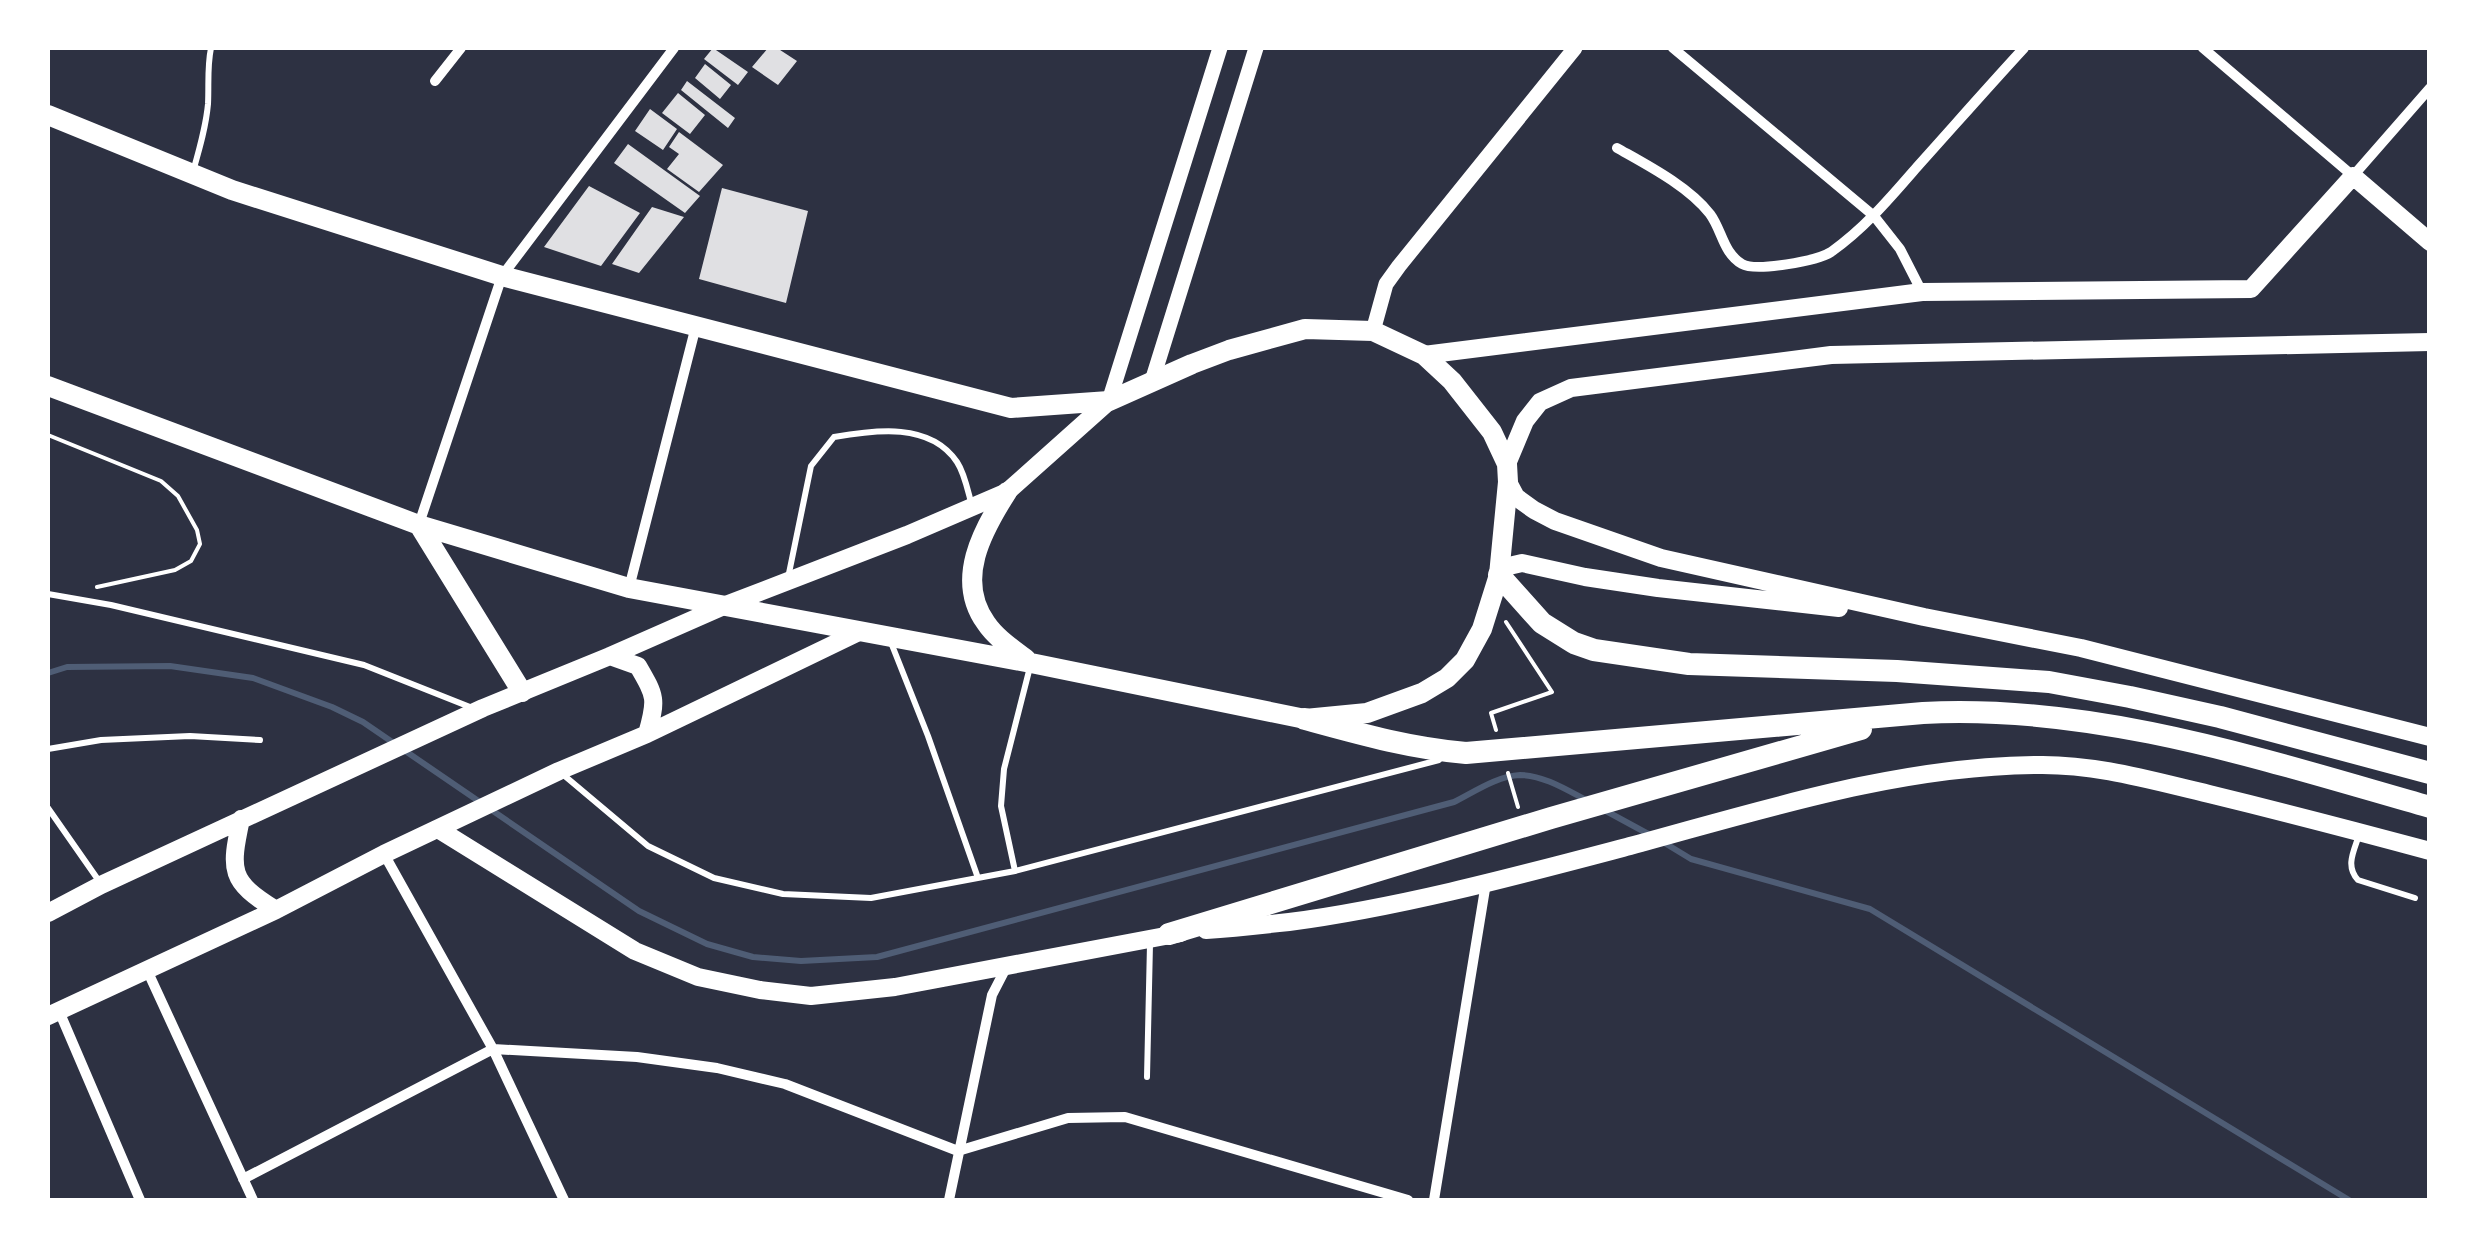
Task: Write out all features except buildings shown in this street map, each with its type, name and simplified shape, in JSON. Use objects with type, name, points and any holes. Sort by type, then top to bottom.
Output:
[{"type":"highway","points":[[1499,575],[1542,623],[1574,643],[1594,650],[1689,664],[1897,671],[2049,682],[2220,717],[2430,772]]},
{"type":"highway","points":[[1305,718],[1392,744],[1466,753],[1923,713],[2019,714],[2173,736],[2430,806]]},
{"type":"highway","points":[[1160,936],[1777,752],[1923,713]]},
{"type":"main road","points":[[48,115],[232,190],[502,276],[1010,408],[1108,401]]},
{"type":"main road","points":[[1424,355],[1922,292],[2250,288],[2353,176],[2430,242]]},
{"type":"main road","points":[[1031,662],[986,623],[971,580],[980,541],[1008,492],[1108,401],[1152,381],[1230,350],[1305,329],[1373,331],[1424,355],[1452,381],[1492,432],[1516,497],[1555,521],[1661,558],[2081,648],[2430,737]]},
{"type":"main road","points":[[48,386],[419,525],[629,588],[1031,662],[1305,718],[1367,713],[1422,693],[1448,678],[1465,660],[1482,629],[1499,575],[1508,473],[1525,421],[1540,402],[1570,388],[1831,355],[2430,342]]},
{"type":"main road","points":[[48,913],[477,710],[1008,492]]},
{"type":"main road","points":[[419,525],[522,692]]},
{"type":"main road","points":[[1499,575],[1509,566],[1522,563],[1658,588],[1924,617]]},
{"type":"main road","points":[[53,1014],[558,771],[647,734],[861,631]]},
{"type":"main road","points":[[610,656],[638,666],[650,686],[655,706],[647,734]]},
{"type":"main road","points":[[438,829],[634,950],[698,977],[811,996],[894,987],[1160,936],[1292,922],[1486,883],[1870,784],[1944,771],[2040,765],[2094,768],[2430,851]]},
{"type":"main road","points":[[241,819],[233,858],[239,878],[249,893],[276,910]]},
{"type":"street","points":[[435,81],[461,48]]},
{"type":"street","points":[[419,525],[502,276],[674,48]]},
{"type":"street","points":[[1108,401],[1220,48]]},
{"type":"street","points":[[1152,381],[1256,48]]},
{"type":"street","points":[[1373,331],[1386,284],[1398,266],[1575,48]]},
{"type":"street","points":[[1676,48],[1874,216],[1900,249],[1922,292]]},
{"type":"street","points":[[1617,148],[1664,175],[1696,200],[1711,215],[1726,248],[1738,262],[1750,268],[1768,267],[1828,254],[1874,216],[2024,48]]},
{"type":"street","points":[[2203,48],[2353,176],[2430,88]]},
{"type":"street","points":[[629,588],[696,325]]},
{"type":"street","points":[[384,854],[493,1049],[564,1200]]},
{"type":"street","points":[[1434,1200],[1486,883]]},
{"type":"street","points":[[949,1200],[992,995],[1006,966]]},
{"type":"street","points":[[147,970],[253,1200]]},
{"type":"street","points":[[53,1014],[140,1200]]},
{"type":"street","points":[[243,1179],[493,1049],[637,1057],[717,1068],[785,1084],[958,1151],[1068,1118],[1125,1117],[1408,1200]]},
{"type":"lane","points":[[192,174],[206,125],[207,67],[212,48]]},
{"type":"lane","points":[[787,582],[811,466],[834,437],[872,430],[920,435],[943,445],[959,465],[972,508]]},
{"type":"lane","points":[[48,595],[111,604],[364,665],[477,710]]},
{"type":"lane","points":[[888,636],[978,878]]},
{"type":"lane","points":[[1015,871],[1001,806],[1004,769],[1031,662]]},
{"type":"lane","points":[[48,749],[101,740],[190,736],[260,740]]},
{"type":"lane","points":[[558,771],[648,846],[714,878],[783,894],[870,898],[1015,871],[1466,753]]},
{"type":"lane","points":[[48,808],[101,885]]},
{"type":"lane","points":[[2360,832],[2350,862],[2352,874],[2358,880],[2415,898]]},
{"type":"lane","points":[[1147,1077],[1160,936]]},
{"type":"path","points":[[48,435],[161,481],[178,496],[198,530],[200,544],[191,561],[175,570],[88,588]]},
{"type":"path","points":[[1492,601],[1552,692],[1491,713],[1496,732]]},
{"type":"path","points":[[1507,770],[1518,807]]},
{"type":"waterway","points":[[48,673],[67,667],[170,666],[253,678],[332,707],[363,722],[639,911],[707,944],[753,957],[801,961],[877,957],[1454,802],[1511,776],[1546,780],[1586,800]]},
{"type":"waterway","points":[[1606,811],[1652,836]]},
{"type":"waterway","points":[[1663,842],[1691,859],[1870,909],[2349,1200]]}]
